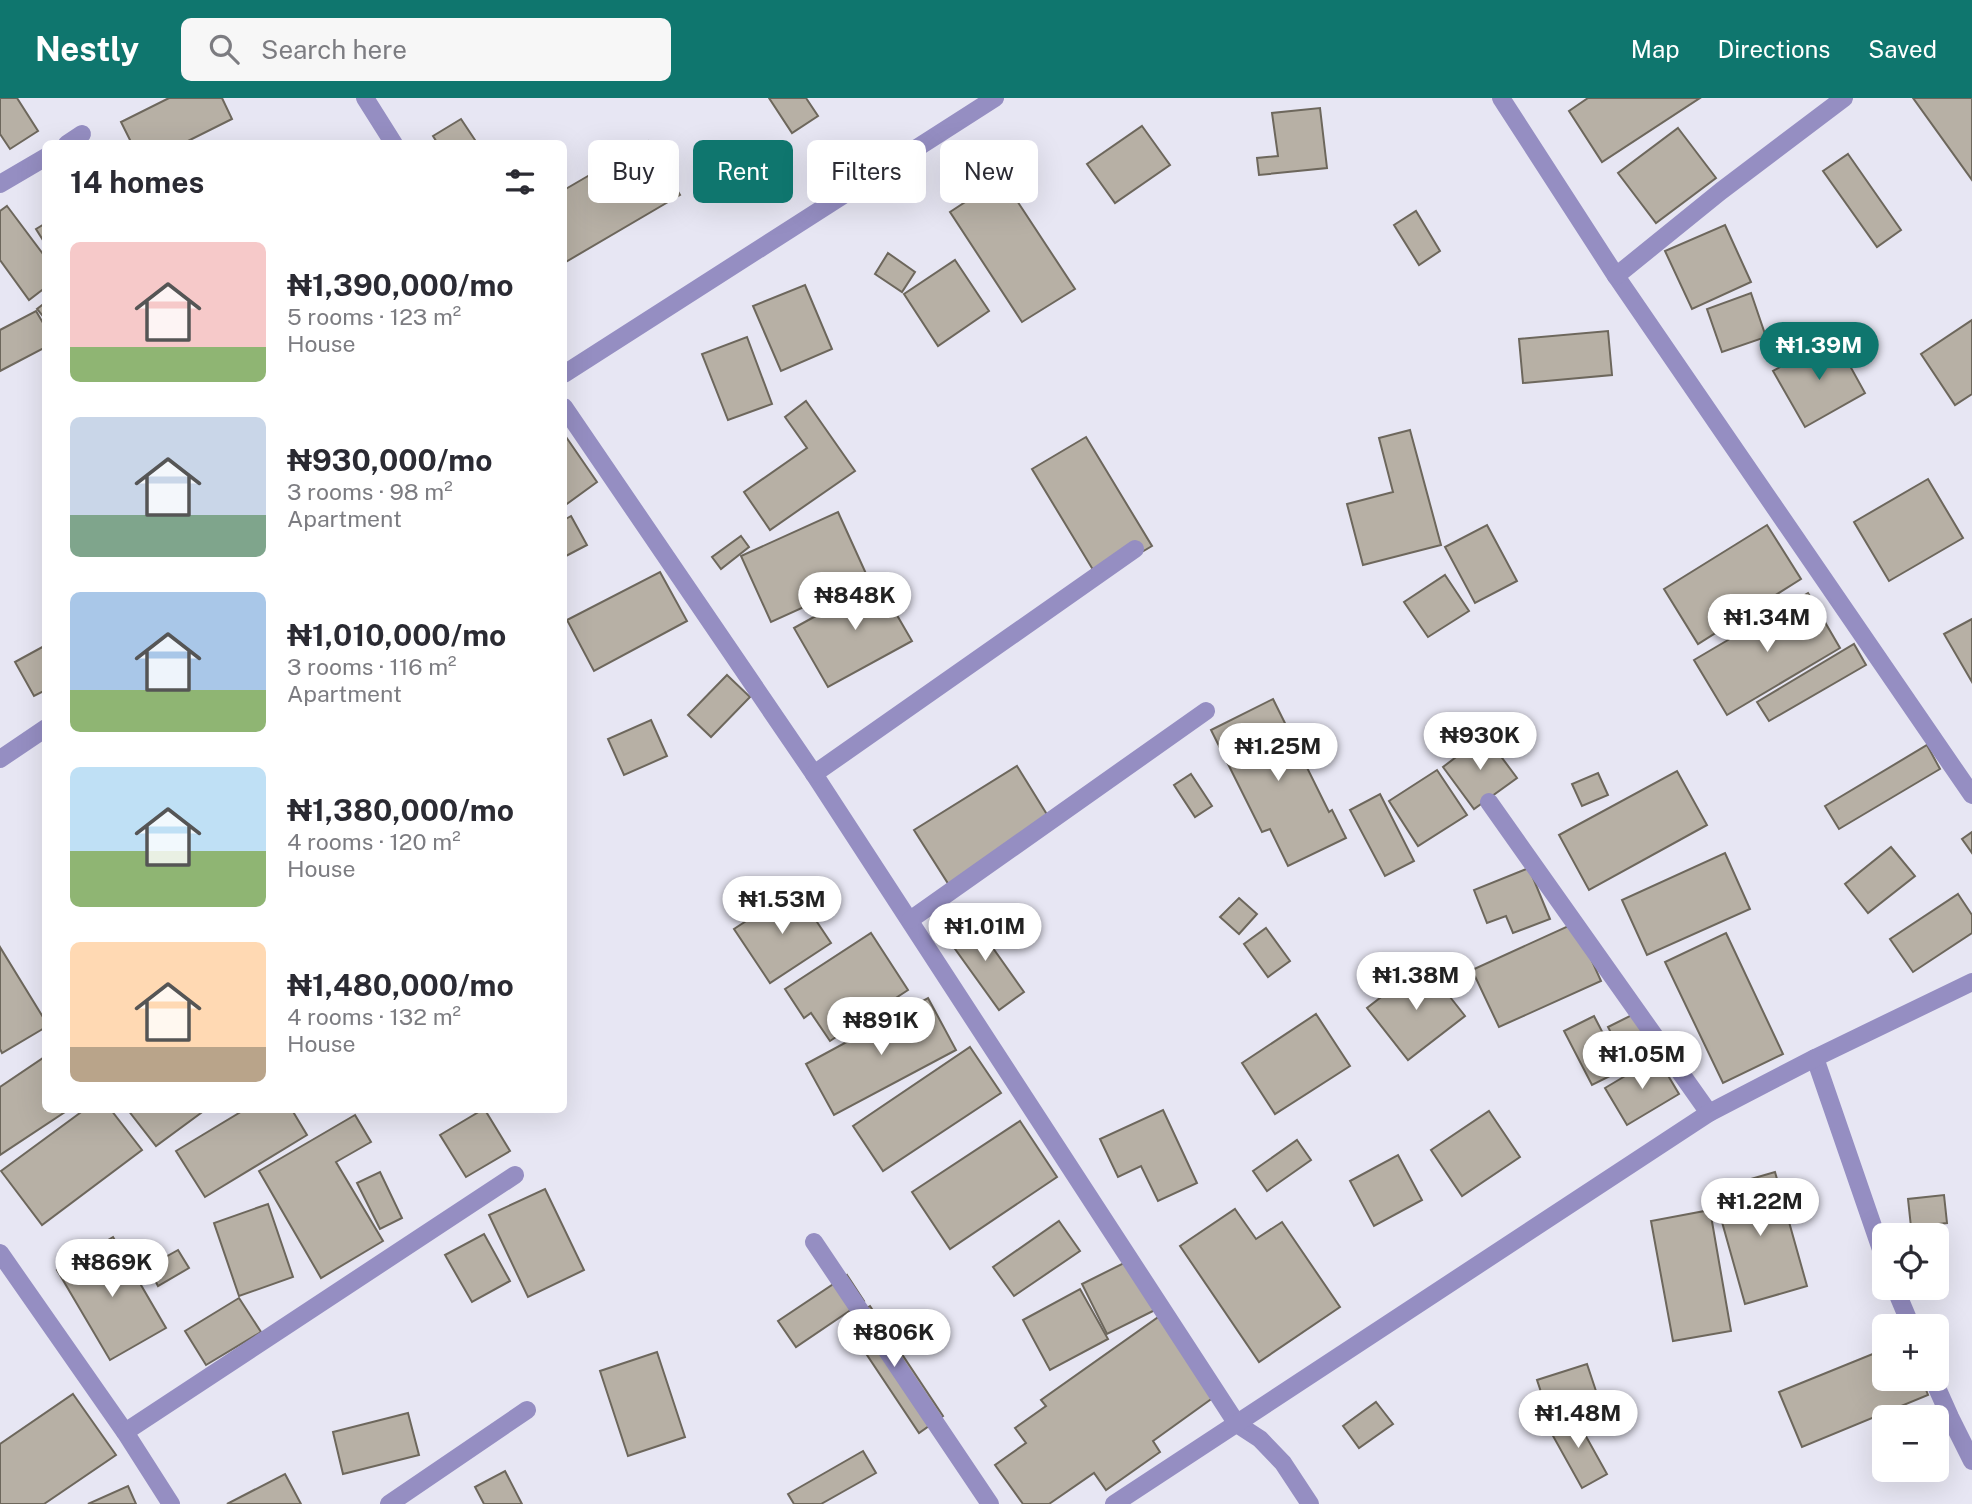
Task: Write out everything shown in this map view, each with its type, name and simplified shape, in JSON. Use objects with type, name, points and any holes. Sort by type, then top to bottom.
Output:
[{"type":"street","points":[[365,98],[391,140]]},
{"type":"street","points":[[567,372],[995,98]]},
{"type":"street","points":[[1501,98],[1616,276],[1972,795]]},
{"type":"street","points":[[1616,276],[1721,191],[1844,98]]},
{"type":"street","points":[[73,140],[82,134]]},
{"type":"street","points":[[0,184],[42,158]]},
{"type":"street","points":[[567,411],[814,774],[1237,1424],[1260,1439],[1283,1462],[1310,1504]]},
{"type":"street","points":[[814,774],[1135,550]]},
{"type":"street","points":[[910,920],[1206,711]]},
{"type":"street","points":[[0,759],[42,731]]},
{"type":"street","points":[[1489,802],[1709,1113]]},
{"type":"street","points":[[1114,1504],[1709,1113],[1972,982]]},
{"type":"street","points":[[1815,1058],[1872,1223]]},
{"type":"street","points":[[125,1432],[515,1175]]},
{"type":"street","points":[[814,1242],[990,1504]]},
{"type":"street","points":[[0,1253],[125,1432],[171,1504]]},
{"type":"street","points":[[1938,1391],[1972,1461]]},
{"type":"street","points":[[389,1504],[527,1410]]},
{"type":"building","points":[[0,98],[17,98],[38,131],[10,149],[0,134]]},
{"type":"building","points":[[169,98],[222,98],[232,119],[190,140],[130,140],[121,122]]},
{"type":"building","points":[[769,98],[806,98],[818,116],[792,133]]},
{"type":"building","points":[[1588,98],[1700,98],[1602,162],[1569,111]]},
{"type":"building","points":[[1913,98],[1972,98],[1972,180]]},
{"type":"building","points":[[1320,108],[1327,168],[1259,175],[1257,158],[1278,156],[1272,113]]},
{"type":"building","points":[[461,119],[475,140],[436,140],[433,136]]},
{"type":"building","points":[[1142,126],[1170,165],[1115,203],[1087,164]]},
{"type":"building","points":[[1678,128],[1716,178],[1656,223],[1618,173]]},
{"type":"building","points":[[1848,154],[1901,230],[1877,247],[1823,171]]},
{"type":"building","points":[[588,176],[588,203],[666,203],[567,261],[567,188]]},
{"type":"building","points":[[964,203],[1018,203],[1075,289],[1022,322],[950,212]]},
{"type":"building","points":[[7,206],[42,253],[42,290],[29,300],[0,260],[0,211]]},
{"type":"building","points":[[1416,211],[1440,251],[1419,265],[1394,225]]},
{"type":"building","points":[[42,225],[42,239],[36,229]]},
{"type":"building","points":[[1725,225],[1751,282],[1692,309],[1665,251]]},
{"type":"building","points":[[888,253],[915,272],[902,292],[875,274]]},
{"type":"building","points":[[955,260],[989,311],[938,346],[904,294]]},
{"type":"building","points":[[805,285],[832,349],[781,371],[753,306]]},
{"type":"building","points":[[1751,293],[1766,337],[1722,352],[1707,309]]},
{"type":"building","points":[[36,311],[42,321],[42,349],[0,371],[0,330]]},
{"type":"building","points":[[1972,320],[1972,394],[1955,405],[1921,354]]},
{"type":"building","points":[[1608,331],[1612,375],[1523,383],[1519,339]]},
{"type":"building","points":[[747,337],[772,404],[728,420],[702,354]]},
{"type":"building","points":[[1834,337],[1865,393],[1805,427],[1773,371]]},
{"type":"building","points":[[806,401],[855,471],[770,530],[744,492],[807,448],[785,417]]},
{"type":"building","points":[[1410,430],[1441,545],[1363,565],[1347,504],[1393,492],[1379,438]]},
{"type":"building","points":[[1086,437],[1152,546],[1098,578],[1032,469]]},
{"type":"building","points":[[567,438],[597,482],[567,504]]},
{"type":"building","points":[[1928,479],[1963,538],[1889,581],[1854,522]]},
{"type":"building","points":[[838,512],[868,578],[771,622],[741,556]]},
{"type":"building","points":[[571,516],[587,545],[567,555],[567,518]]},
{"type":"building","points":[[1487,525],[1517,581],[1475,603],[1445,547]]},
{"type":"building","points":[[1767,525],[1801,579],[1698,644],[1664,589]]},
{"type":"building","points":[[741,536],[749,547],[721,569],[712,557]]},
{"type":"building","points":[[660,572],[687,621],[594,671],[567,620]]},
{"type":"building","points":[[1445,575],[1469,611],[1428,637],[1404,602]]},
{"type":"building","points":[[888,576],[904,604],[894,610],[912,641],[828,687],[794,628]]},
{"type":"building","points":[[1808,593],[1840,648],[1727,715],[1694,660]]},
{"type":"building","points":[[1972,619],[1972,682],[1944,634]]},
{"type":"building","points":[[1854,644],[1866,665],[1769,721],[1757,702]]},
{"type":"building","points":[[42,647],[42,692],[34,696],[15,662]]},
{"type":"building","points":[[727,675],[750,697],[711,737],[688,715]]},
{"type":"building","points":[[1273,699],[1329,812],[1332,810],[1346,838],[1288,866],[1270,829],[1262,832],[1211,730]]},
{"type":"building","points":[[651,720],[667,756],[624,775],[608,739]]},
{"type":"building","points":[[1485,735],[1517,778],[1474,809],[1443,767]]},
{"type":"building","points":[[1927,745],[1940,769],[1839,829],[1825,806]]},
{"type":"building","points":[[1017,766],[1051,821],[949,885],[914,830]]},
{"type":"building","points":[[1437,770],[1467,815],[1418,846],[1389,801]]},
{"type":"building","points":[[1677,771],[1707,825],[1589,890],[1559,835]]},
{"type":"building","points":[[1598,773],[1608,795],[1582,806],[1572,784]]},
{"type":"building","points":[[1191,774],[1212,806],[1195,817],[1174,785]]},
{"type":"building","points":[[1380,794],[1414,861],[1385,876],[1350,810]]},
{"type":"building","points":[[1972,832],[1972,853],[1962,839]]},
{"type":"building","points":[[1891,847],[1915,876],[1868,913],[1845,884]]},
{"type":"building","points":[[1725,853],[1750,909],[1647,955],[1622,900]]},
{"type":"building","points":[[1529,868],[1550,919],[1513,933],[1506,916],[1487,923],[1474,890]]},
{"type":"building","points":[[795,889],[831,943],[770,983],[734,929]]},
{"type":"building","points":[[1958,894],[1972,915],[1972,933],[1913,972],[1890,939]]},
{"type":"building","points":[[1239,898],[1257,914],[1239,934],[1220,917]]},
{"type":"building","points":[[971,917],[1024,992],[999,1010],[945,935]]},
{"type":"building","points":[[1575,923],[1601,981],[1499,1027],[1472,970]]},
{"type":"building","points":[[1266,928],[1290,961],[1268,977],[1244,944]]},
{"type":"building","points":[[871,933],[908,990],[830,1041],[811,1013],[804,1018],[785,989]]},
{"type":"building","points":[[1726,933],[1783,1054],[1723,1083],[1665,962]]},
{"type":"building","points":[[0,947],[42,1015],[42,1029],[2,1053]]},
{"type":"building","points":[[1424,964],[1465,1016],[1408,1060],[1367,1008]]},
{"type":"building","points":[[928,998],[956,1050],[834,1115],[806,1064]]},
{"type":"building","points":[[1640,1011],[1660,1049],[1628,1066],[1608,1027]]},
{"type":"building","points":[[1316,1014],[1350,1066],[1275,1114],[1242,1063]]},
{"type":"building","points":[[1594,1016],[1622,1070],[1592,1085],[1564,1031]]},
{"type":"building","points":[[970,1047],[1001,1093],[883,1171],[853,1126]]},
{"type":"building","points":[[1657,1057],[1679,1094],[1627,1125],[1605,1088]]},
{"type":"building","points":[[42,1059],[42,1113],[63,1113],[0,1155],[0,1087]]},
{"type":"building","points":[[1163,1110],[1197,1183],[1158,1201],[1141,1166],[1118,1177],[1100,1139]]},
{"type":"building","points":[[1489,1111],[1520,1157],[1462,1196],[1431,1150]]},
{"type":"building","points":[[80,1113],[113,1113],[142,1150],[42,1225],[1,1171]]},
{"type":"building","points":[[130,1113],[201,1113],[156,1146]]},
{"type":"building","points":[[239,1113],[294,1113],[307,1135],[205,1197],[176,1151]]},
{"type":"building","points":[[477,1113],[487,1113],[510,1151],[466,1177],[440,1135]]},
{"type":"building","points":[[355,1115],[371,1142],[336,1162],[383,1241],[321,1278],[259,1171]]},
{"type":"building","points":[[1020,1121],[1057,1177],[950,1249],[912,1192]]},
{"type":"building","points":[[1297,1140],[1311,1160],[1267,1191],[1253,1171]]},
{"type":"building","points":[[1398,1155],[1422,1200],[1374,1226],[1350,1181]]},
{"type":"building","points":[[380,1172],[402,1218],[380,1229],[357,1183]]},
{"type":"building","points":[[1775,1172],[1807,1286],[1745,1304],[1713,1190]]},
{"type":"building","points":[[545,1189],[584,1270],[528,1297],[489,1215]]},
{"type":"building","points":[[1944,1195],[1947,1223],[1911,1223],[1908,1199]]},
{"type":"building","points":[[268,1204],[293,1277],[239,1296],[214,1223]]},
{"type":"building","points":[[1235,1209],[1256,1239],[1282,1222],[1340,1307],[1259,1362],[1180,1246]]},
{"type":"building","points":[[1710,1210],[1731,1331],[1673,1341],[1651,1221]]},
{"type":"building","points":[[1059,1221],[1080,1251],[1014,1296],[993,1267]]},
{"type":"building","points":[[484,1234],[510,1281],[472,1302],[445,1255]]},
{"type":"building","points":[[113,1237],[166,1328],[110,1360],[57,1270]]},
{"type":"building","points":[[178,1250],[189,1268],[158,1286],[148,1267]]},
{"type":"building","points":[[1130,1260],[1155,1310],[1107,1334],[1082,1284]]},
{"type":"building","points":[[847,1275],[864,1301],[796,1347],[778,1321]]},
{"type":"building","points":[[1080,1289],[1108,1339],[1050,1370],[1023,1320]]},
{"type":"building","points":[[239,1298],[261,1332],[206,1365],[185,1331]]},
{"type":"building","points":[[870,1306],[943,1416],[919,1433],[845,1322]]},
{"type":"building","points":[[1164,1313],[1221,1392],[1153,1441],[1160,1452],[1106,1490],[1094,1473],[1049,1504],[1023,1504],[995,1465],[1026,1443],[1015,1428],[1046,1406],[1041,1400]]},
{"type":"building","points":[[657,1352],[685,1437],[628,1456],[600,1371]]},
{"type":"building","points":[[1872,1354],[1872,1391],[1926,1391],[1928,1395],[1904,1405],[1872,1405],[1872,1418],[1802,1447],[1779,1392]]},
{"type":"building","points":[[1587,1364],[1597,1394],[1547,1410],[1537,1380]]},
{"type":"building","points":[[73,1394],[116,1455],[44,1504],[0,1504],[0,1444]]},
{"type":"building","points":[[1376,1402],[1393,1424],[1359,1448],[1343,1426]]},
{"type":"building","points":[[408,1413],[419,1455],[343,1474],[333,1432]]},
{"type":"building","points":[[1573,1413],[1607,1474],[1582,1488],[1548,1427]]},
{"type":"building","points":[[863,1451],[876,1473],[821,1504],[794,1504],[788,1494]]},
{"type":"building","points":[[505,1471],[522,1504],[484,1504],[475,1487]]},
{"type":"building","points":[[285,1474],[301,1504],[227,1504]]},
{"type":"building","points":[[128,1486],[136,1504],[88,1504]]}]
